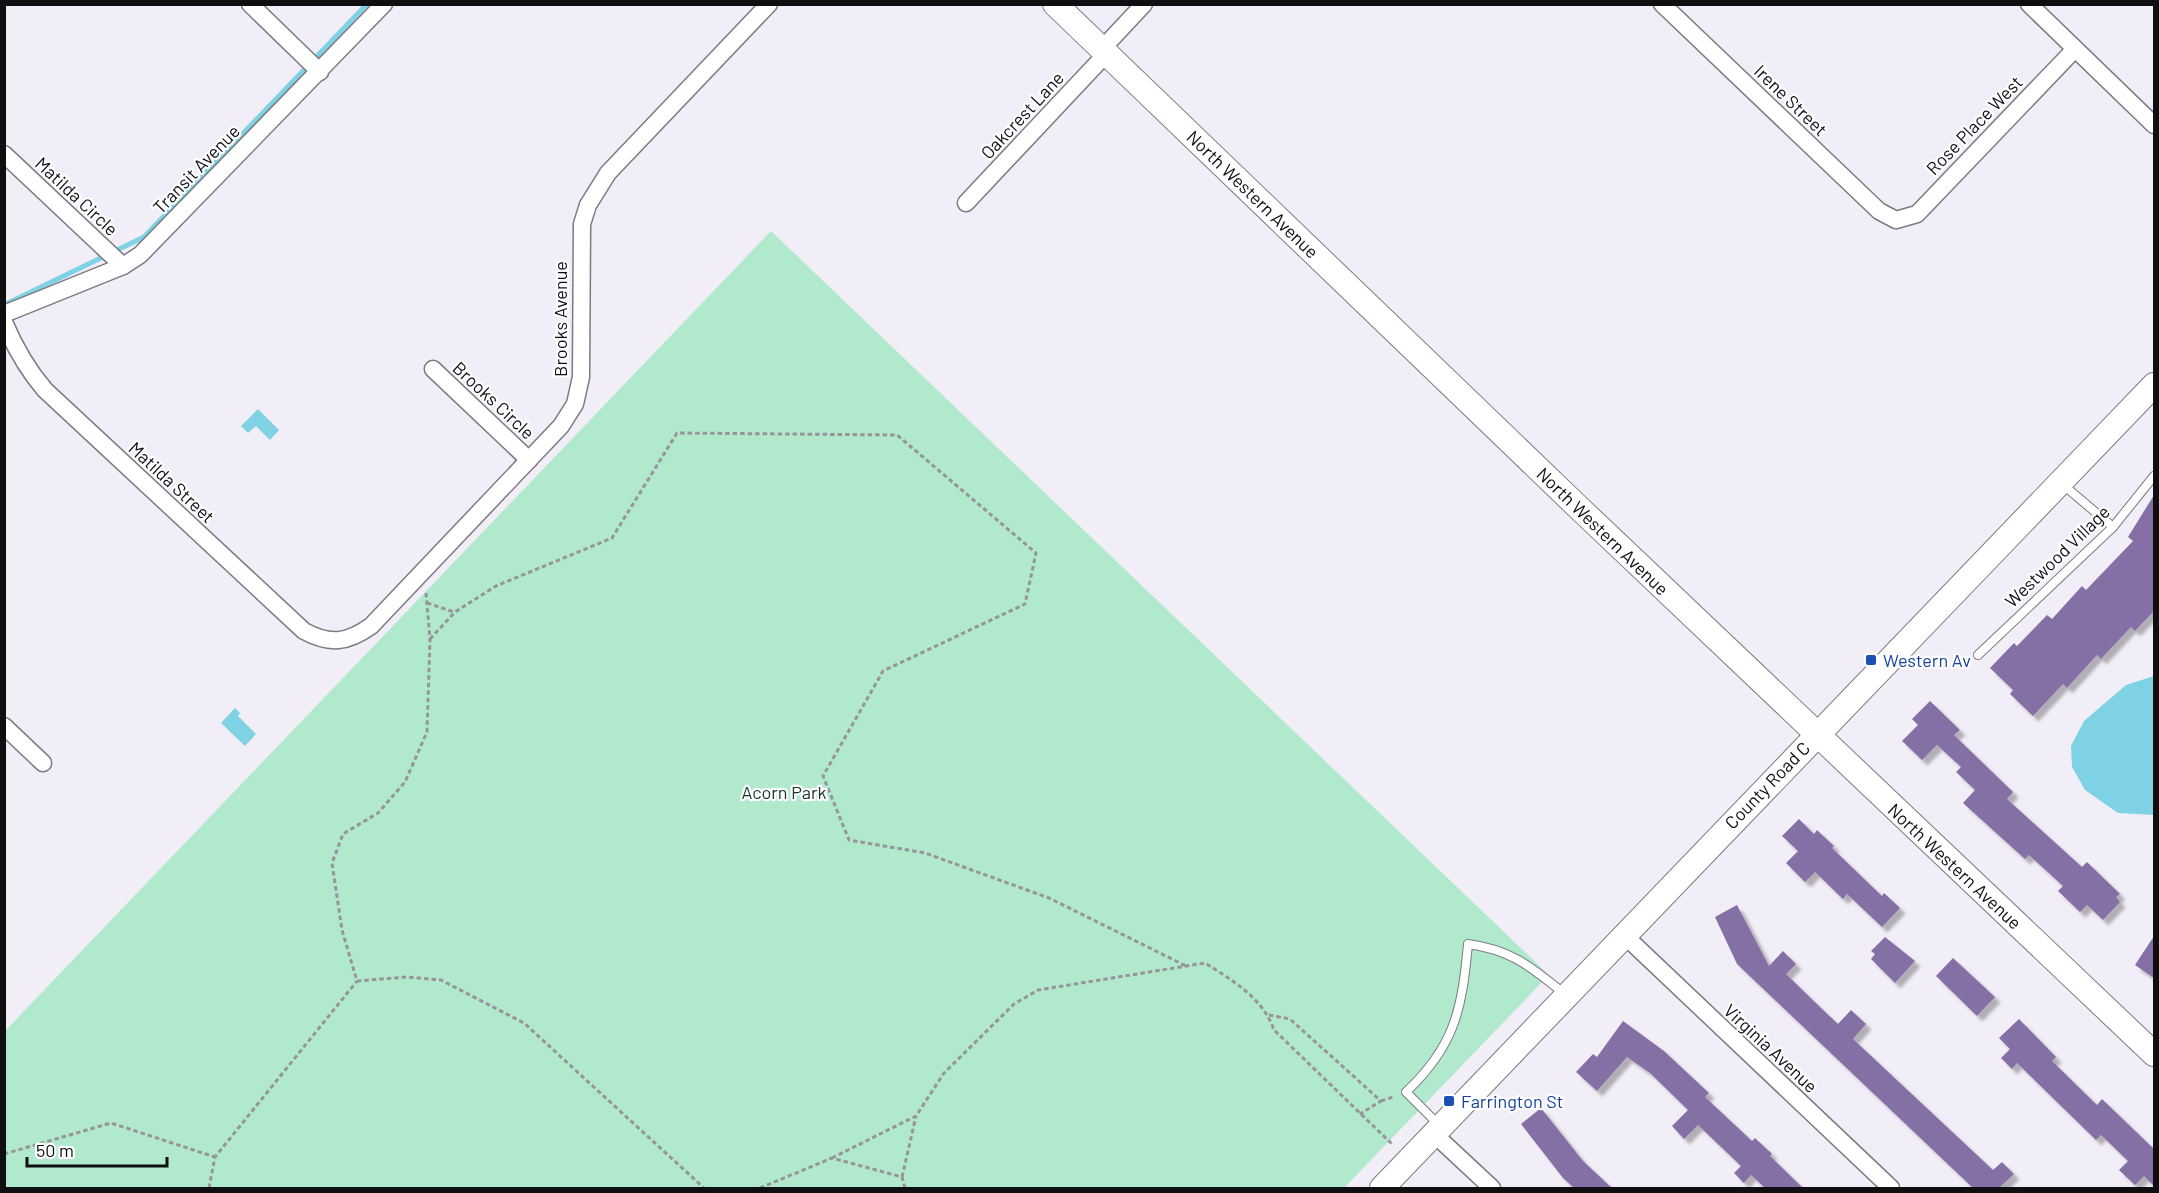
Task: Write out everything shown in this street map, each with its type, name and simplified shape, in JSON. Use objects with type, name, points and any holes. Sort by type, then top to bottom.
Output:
[{"type":"street","points":[[250,4],[320,72]]},
{"type":"street","name":"Transit Avenue","points":[[4,314],[123,266],[140,255],[384,4]]},
{"type":"street","name":"Brooks Avenue","points":[[339,641],[358,636],[371,626],[561,426],[575,404],[581,377],[580,246],[588,205],[608,173],[769,4]]},
{"type":"street","name":"North Western Avenue","points":[[1055,4],[1816,734],[2153,1050]]},
{"type":"street","name":"Oakcrest Lane","points":[[966,203],[1144,4]]},
{"type":"street","name":"Irene Street","points":[[1662,4],[1879,211],[1896,220]]},
{"type":"street","points":[[2028,4],[2154,125]]},
{"type":"street","name":"Rose Place West","points":[[1896,220],[1917,214],[2075,49]]},
{"type":"street","name":"Matilda Circle","points":[[4,154],[123,266]]},
{"type":"street","name":"Matilda Street","points":[[4,322],[20,357],[45,390],[304,631],[321,640],[339,641]]},
{"type":"street","name":"Brooks Circle","points":[[433,369],[530,460]]},
{"type":"street","name":"County Road C","points":[[1382,1188],[2154,385]]},
{"type":"street","points":[[4,726],[43,763]]},
{"type":"street","name":"Virginia Avenue","points":[[1624,935],[1891,1188]]},
{"type":"street","points":[[1438,1130],[1492,1188]]},
{"type":"lane","name":"Westwood Village","points":[[1978,655],[2113,527],[2154,476]]},
{"type":"lane","points":[[2061,483],[2113,527]]},
{"type":"lane","points":[[1438,1130],[1406,1092],[1430,1070],[1443,1048],[1455,1019],[1464,988],[1467,944],[1504,951],[1529,966],[1566,996]]},
{"type":"path","points":[[430,639],[454,612],[495,586],[612,538],[677,433],[897,435],[1036,553],[1025,604],[883,671],[823,776],[849,840],[925,853],[1049,898],[1186,966]]},
{"type":"path","points":[[357,981],[342,930],[332,863],[343,834],[378,813],[405,782],[427,732],[430,639],[425,570]]},
{"type":"path","points":[[427,603],[454,612]]},
{"type":"path","points":[[905,1188],[902,1177],[916,1116],[944,1073],[1014,1005],[1038,990],[1205,963],[1237,983],[1269,1015],[1274,1030],[1393,1145]]},
{"type":"path","points":[[209,1188],[215,1157],[357,981],[407,977],[441,980],[524,1023],[704,1188]]},
{"type":"path","points":[[1269,1015],[1290,1019],[1381,1101],[1360,1114]]},
{"type":"path","points":[[760,1188],[832,1158],[916,1116]]},
{"type":"path","points":[[4,1154],[111,1123],[215,1157]]},
{"type":"path","points":[[832,1158],[902,1177]]},
{"type":"green space","name":"Acorn Park","points":[[771,231],[1549,975],[1344,1188],[5,1188],[4,1032]]},
{"type":"water","points":[[258,409],[279,430],[270,440],[256,426],[248,433],[241,426]]},
{"type":"water","points":[[2154,676],[2154,815],[2118,813],[2085,790],[2072,767],[2071,746],[2084,721],[2126,685]]},
{"type":"water","points":[[235,708],[240,713],[238,716],[256,734],[245,746],[221,723]]},
{"type":"building","points":[[2154,495],[2154,611],[2135,631],[2131,627],[2101,659],[2097,655],[2067,688],[2063,684],[2033,716],[2010,694],[2013,690],[1990,668],[2014,643],[2017,646],[2047,615],[2052,619],[2082,586],[2086,590],[2133,541],[2128,537]]},
{"type":"building","points":[[1930,701],[1960,730],[1954,735],[2013,792],[2007,799],[2082,867],[2087,862],[2120,894],[2116,897],[2120,902],[2103,920],[2087,905],[2080,912],[2058,891],[2063,886],[2029,855],[2025,859],[1963,803],[1975,790],[1956,772],[1961,767],[1937,745],[1922,760],[1902,741],[1918,725],[1912,719]]},
{"type":"building","points":[[1799,819],[1814,834],[1817,830],[1834,846],[1832,848],[1882,896],[1884,893],[1900,908],[1882,927],[1847,894],[1843,899],[1815,872],[1805,882],[1786,863],[1798,851],[1782,836]]},
{"type":"building","points":[[1737,905],[1769,966],[1783,951],[1796,964],[1786,974],[1838,1024],[1851,1010],[1866,1024],[1853,1039],[1993,1170],[2002,1162],[2014,1174],[1999,1188],[1973,1188],[1737,964],[1715,917]]},
{"type":"building","points":[[2154,936],[2154,978],[2135,965]]},
{"type":"building","points":[[1885,937],[1915,961],[1895,983],[1871,959],[1875,954],[1871,951]]},
{"type":"building","points":[[1953,958],[1995,997],[1977,1016],[1936,976]]},
{"type":"building","points":[[2019,1019],[2056,1057],[2052,1061],[2097,1105],[2102,1099],[2154,1149],[2154,1186],[2144,1176],[2135,1185],[2119,1170],[2128,1161],[2101,1135],[2096,1140],[2017,1063],[2012,1069],[2001,1058],[2010,1049],[1999,1038]]},
{"type":"building","points":[[1623,1021],[1664,1051],[1709,1093],[1705,1097],[1752,1141],[1755,1138],[1803,1188],[1765,1188],[1751,1175],[1744,1183],[1734,1173],[1741,1166],[1698,1125],[1684,1139],[1672,1126],[1688,1110],[1650,1073],[1627,1057],[1597,1091],[1576,1072],[1593,1054],[1597,1057]]},
{"type":"building","points":[[1541,1108],[1583,1161],[1612,1188],[1574,1188],[1563,1178],[1521,1124]]},
{"type":"waterway","points":[[4,305],[144,237],[367,4]]},
{"type":"place","name":"Western Av","points":[[1871,660]]},
{"type":"place","name":"Farrington St","points":[[1449,1101]]}]
